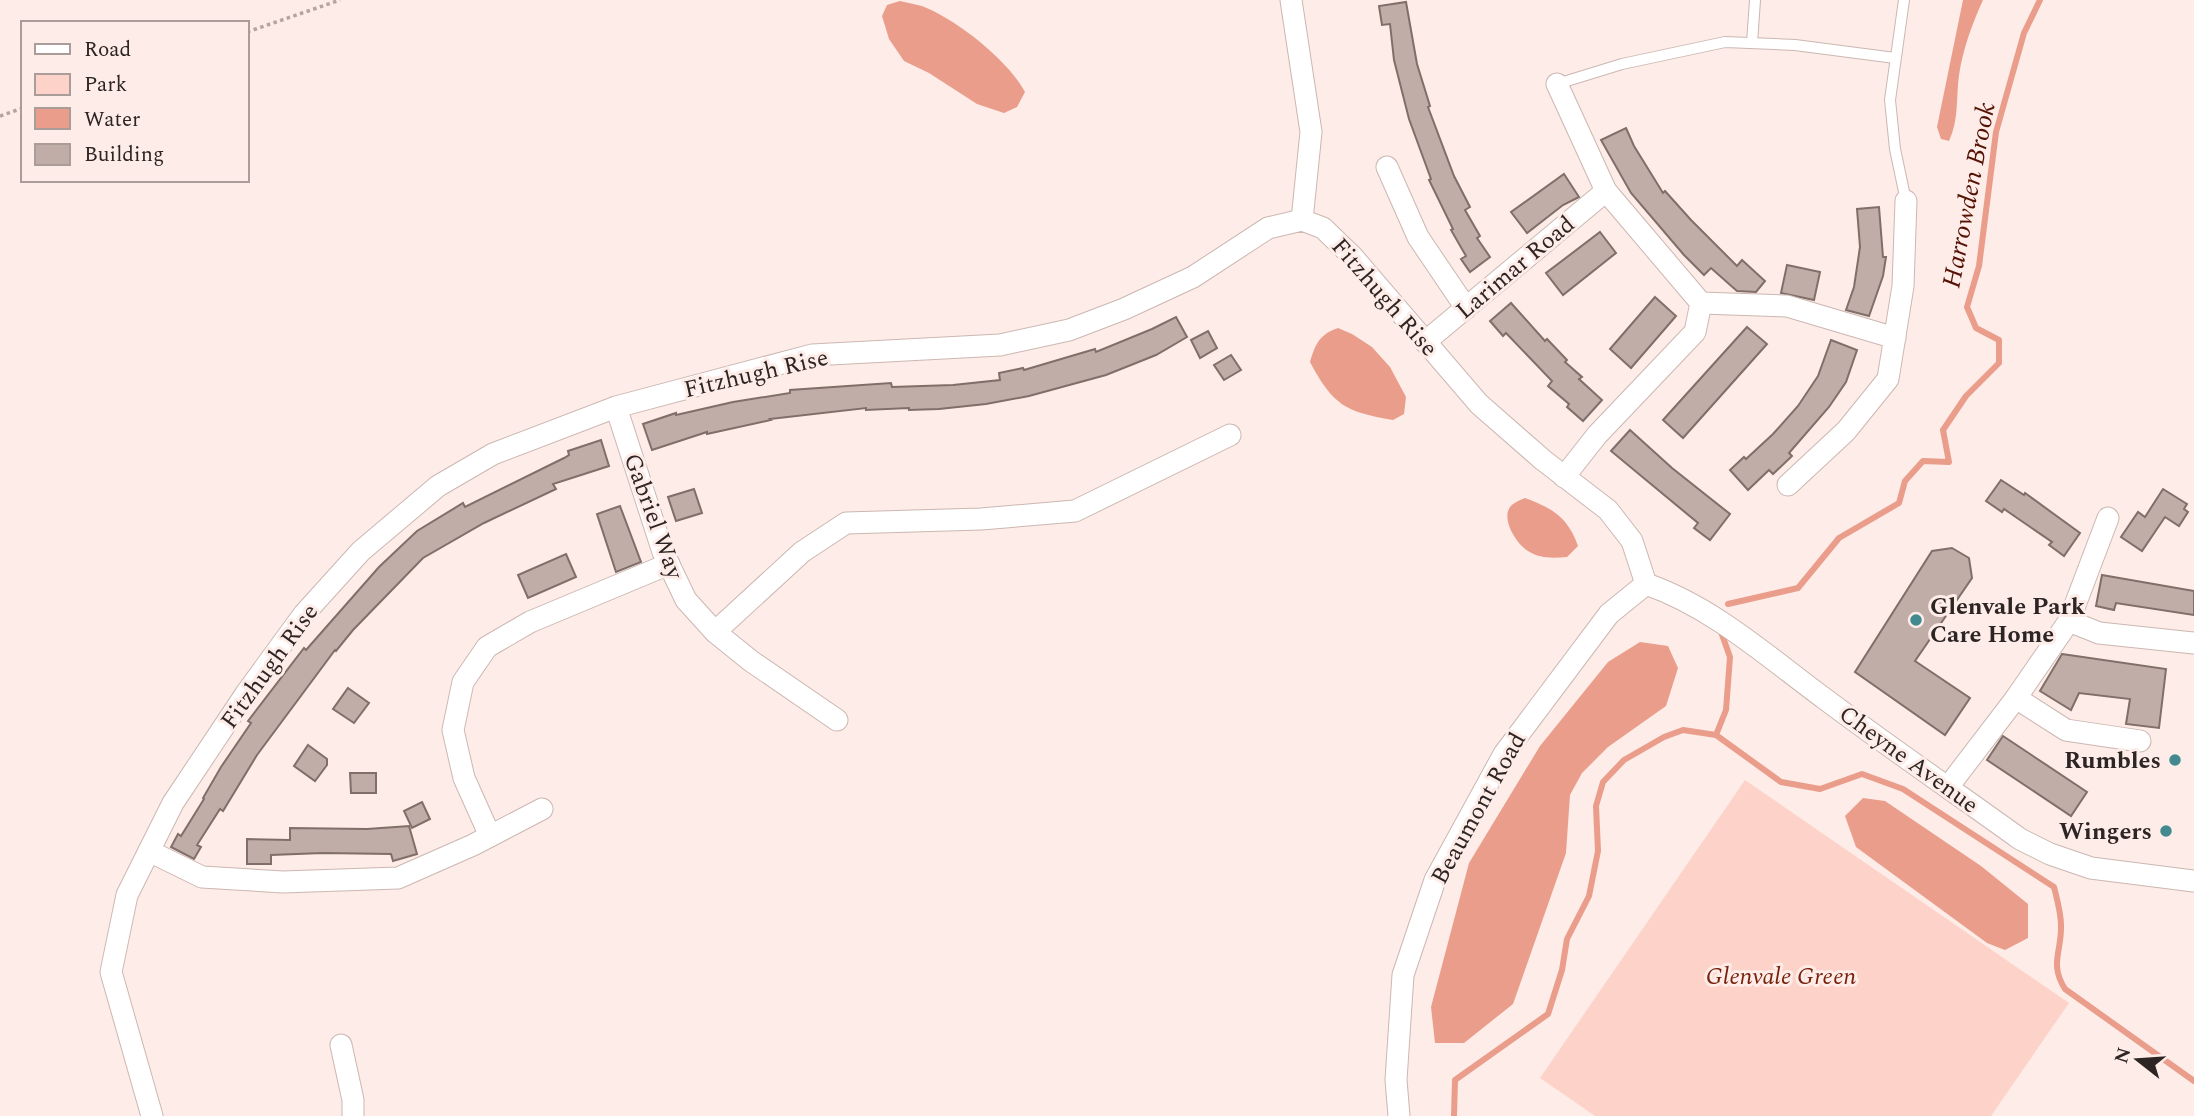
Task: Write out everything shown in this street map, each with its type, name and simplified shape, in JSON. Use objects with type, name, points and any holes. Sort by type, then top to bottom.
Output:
[{"type":"street","points":[[1292,0],[1311,132],[1303,220]]},
{"type":"street","points":[[1557,84],[1606,191],[1701,303],[1787,306],[1895,338]]},
{"type":"street","points":[[1387,167],[1418,237],[1466,308]]},
{"type":"street","name":"Larimar Road","points":[[1424,342],[1606,191]]},
{"type":"street","points":[[1787,485],[1846,431],[1888,379],[1903,286],[1906,201]]},
{"type":"street","name":"Fitzhugh Rise","points":[[152,1116],[111,972],[127,895],[173,803],[247,692],[304,614],[360,551],[438,486],[493,454],[616,407],[812,355],[1000,345],[1069,330],[1124,309],[1193,276],[1268,228],[1303,220],[1323,228],[1352,256],[1479,404],[1564,477],[1608,510],[1632,541],[1646,584]]},
{"type":"street","points":[[1564,477],[1597,435],[1695,332],[1701,303]]},
{"type":"street","name":"Gabriel Way","points":[[616,407],[663,552],[686,600],[715,632],[751,661],[837,720]]},
{"type":"street","points":[[715,632],[802,552],[846,523],[981,519],[1074,511],[1230,435]]},
{"type":"street","points":[[1948,787],[2016,698],[2069,621],[2108,518]]},
{"type":"street","points":[[491,836],[464,778],[453,730],[463,682],[487,647],[509,634],[542,617],[668,564]]},
{"type":"street","name":"Cheyne Avenue","points":[[1646,584],[1676,594],[1753,644],[1826,700],[2020,839],[2050,854],[2091,868],[2194,881]]},
{"type":"street","name":"Beaumont Road","points":[[1399,1116],[1396,1080],[1403,975],[1435,880],[1504,754],[1609,614],[1646,584]]},
{"type":"street","points":[[2069,621],[2099,633],[2194,643]]},
{"type":"street","points":[[2016,698],[2066,730],[2140,741]]},
{"type":"street","points":[[149,851],[202,877],[283,882],[398,878],[491,836],[542,808]]},
{"type":"street","points":[[341,1045],[353,1100],[353,1116]]},
{"type":"lane","points":[[1752,43],[1755,0]]},
{"type":"lane","points":[[1904,0],[1890,100],[1895,149],[1906,201]]},
{"type":"lane","points":[[1557,84],[1622,64],[1724,42],[1795,45],[1895,58]]},
{"type":"path","points":[[248,32],[340,0]]},
{"type":"path","points":[[0,116],[21,109]]},
{"type":"green space","name":"Glenvale Green","points":[[1745,780],[2069,1003],[1991,1116],[1595,1116],[1540,1078]]},
{"type":"water","points":[[1963,0],[1983,0],[1963,56],[1956,117],[1949,141],[1941,139],[1937,127]]},
{"type":"water","points":[[900,1],[922,6],[950,20],[994,54],[1025,92],[1017,107],[1004,113],[977,104],[929,73],[904,61],[889,39],[882,16],[887,5]]},
{"type":"water","points":[[1338,328],[1372,347],[1390,367],[1406,397],[1404,414],[1393,420],[1363,414],[1342,404],[1326,388],[1310,362],[1319,340]]},
{"type":"water","points":[[1525,498],[1551,510],[1569,528],[1578,546],[1567,557],[1537,555],[1524,548],[1515,537],[1507,518],[1508,512],[1513,504]]},
{"type":"water","points":[[1640,642],[1668,646],[1678,668],[1666,706],[1608,747],[1582,773],[1570,795],[1566,853],[1513,1004],[1464,1043],[1435,1043],[1431,1007],[1469,863],[1540,746],[1608,662]]},
{"type":"water","points":[[1863,798],[1885,801],[1981,866],[2028,904],[2028,938],[2005,950],[1987,943],[1856,847],[1845,816]]},
{"type":"building","points":[[1406,2],[1417,64],[1430,106],[1428,107],[1454,176],[1470,207],[1465,210],[1480,236],[1477,238],[1490,257],[1470,272],[1461,259],[1466,256],[1451,230],[1453,229],[1429,180],[1431,179],[1409,119],[1394,60],[1390,24],[1382,25],[1379,6]]},
{"type":"building","points":[[1626,128],[1663,193],[1665,191],[1737,266],[1742,260],[1765,281],[1756,292],[1737,291],[1711,268],[1704,275],[1631,193],[1601,140]]},
{"type":"building","points":[[1564,174],[1579,197],[1563,205],[1527,233],[1511,212]]},
{"type":"building","points":[[1879,207],[1883,257],[1886,257],[1883,276],[1869,316],[1846,310],[1854,287],[1860,247],[1857,209]]},
{"type":"building","points":[[1600,232],[1616,253],[1563,295],[1546,273]]},
{"type":"building","points":[[1787,265],[1820,272],[1814,300],[1781,293]]},
{"type":"building","points":[[1655,297],[1676,316],[1631,368],[1610,349]]},
{"type":"building","points":[[1511,303],[1545,341],[1547,339],[1567,360],[1565,362],[1582,377],[1579,379],[1602,400],[1583,421],[1567,407],[1569,404],[1548,386],[1552,381],[1506,333],[1503,336],[1490,321]]},
{"type":"building","points":[[1176,317],[1187,337],[1156,355],[1106,375],[1029,396],[939,409],[866,408],[770,419],[707,432],[652,450],[643,424],[676,413],[790,393],[790,390],[891,383],[892,387],[953,385],[1000,380],[999,373],[1023,368],[1024,370],[1095,349],[1096,352]]},
{"type":"building","points":[[1747,327],[1767,344],[1683,438],[1663,420]]},
{"type":"building","points":[[1208,331],[1217,348],[1200,358],[1191,340]]},
{"type":"building","points":[[1831,340],[1857,350],[1846,382],[1829,407],[1789,453],[1792,456],[1773,474],[1769,470],[1748,490],[1730,470],[1773,434],[1798,406],[1818,376]]},
{"type":"building","points":[[1231,355],[1241,370],[1224,380],[1214,365]]},
{"type":"building","points":[[1630,430],[1730,514],[1710,540],[1694,528],[1698,523],[1611,451]]},
{"type":"building","points":[[601,440],[609,466],[553,484],[556,489],[484,523],[423,558],[335,650],[257,755],[223,811],[220,809],[197,845],[201,847],[194,859],[171,847],[178,834],[181,836],[221,767],[251,723],[248,721],[304,648],[306,650],[379,567],[417,531],[463,503],[465,507],[564,458],[569,455],[568,451]]},
{"type":"building","points":[[2001,480],[2024,495],[2025,493],[2080,533],[2064,556],[2049,545],[2052,542],[2004,509],[2002,512],[1986,501]]},
{"type":"building","points":[[694,489],[702,513],[676,521],[668,497]]},
{"type":"building","points":[[2163,489],[2187,504],[2184,509],[2188,512],[2179,526],[2165,517],[2142,551],[2121,537],[2138,512],[2145,517]]},
{"type":"building","points":[[620,506],[641,562],[616,572],[597,514]]},
{"type":"building","name":"Glenvale Park Care Home","points":[[1952,548],[1969,558],[1972,578],[1915,661],[1970,698],[1945,735],[1855,672],[1932,551]]},
{"type":"building","points":[[566,554],[576,577],[528,598],[518,575]]},
{"type":"building","points":[[2102,575],[2194,591],[2194,615],[2116,603],[2114,610],[2096,606]]},
{"type":"building","points":[[2062,654],[2166,669],[2159,728],[2126,724],[2130,699],[2079,693],[2071,710],[2040,691]]},
{"type":"building","points":[[348,688],[369,703],[354,723],[333,709]]},
{"type":"building","points":[[2003,736],[2087,792],[2071,816],[1987,760]]},
{"type":"building","points":[[308,745],[327,759],[327,765],[315,781],[294,766]]},
{"type":"building","points":[[350,773],[376,773],[376,793],[351,793]]},
{"type":"building","points":[[422,802],[430,819],[412,828],[404,811]]},
{"type":"building","points":[[409,826],[417,854],[393,861],[391,854],[323,853],[271,855],[271,864],[247,864],[247,839],[290,840],[290,828],[367,829]]},
{"type":"waterway","name":"Harrowden Brook","points":[[1728,604],[1798,588],[1839,538],[1899,503],[1905,481],[1923,461],[1949,462],[1943,430],[1966,396],[1999,363],[1999,340],[1976,328],[1967,307],[1979,266],[1996,132],[2024,33],[2040,0]]},
{"type":"waterway","name":"Harrowden Brook","points":[[1716,735],[1726,710],[1730,657],[1720,629]]},
{"type":"waterway","points":[[1454,1116],[1455,1080],[1548,1014],[1562,970],[1567,939],[1589,896],[1598,851],[1596,806],[1603,782],[1624,760],[1664,737],[1683,730],[1716,735],[1781,782],[1820,789],[1862,774],[1903,789],[2054,887],[2061,920],[2057,965],[2065,989],[2194,1081]]},
{"type":"place","name":"Glenvale Park Care Home","points":[[1916,620]]},
{"type":"place","name":"Rumbles","points":[[2175,760]]},
{"type":"place","name":"Wingers","points":[[2166,831]]}]
